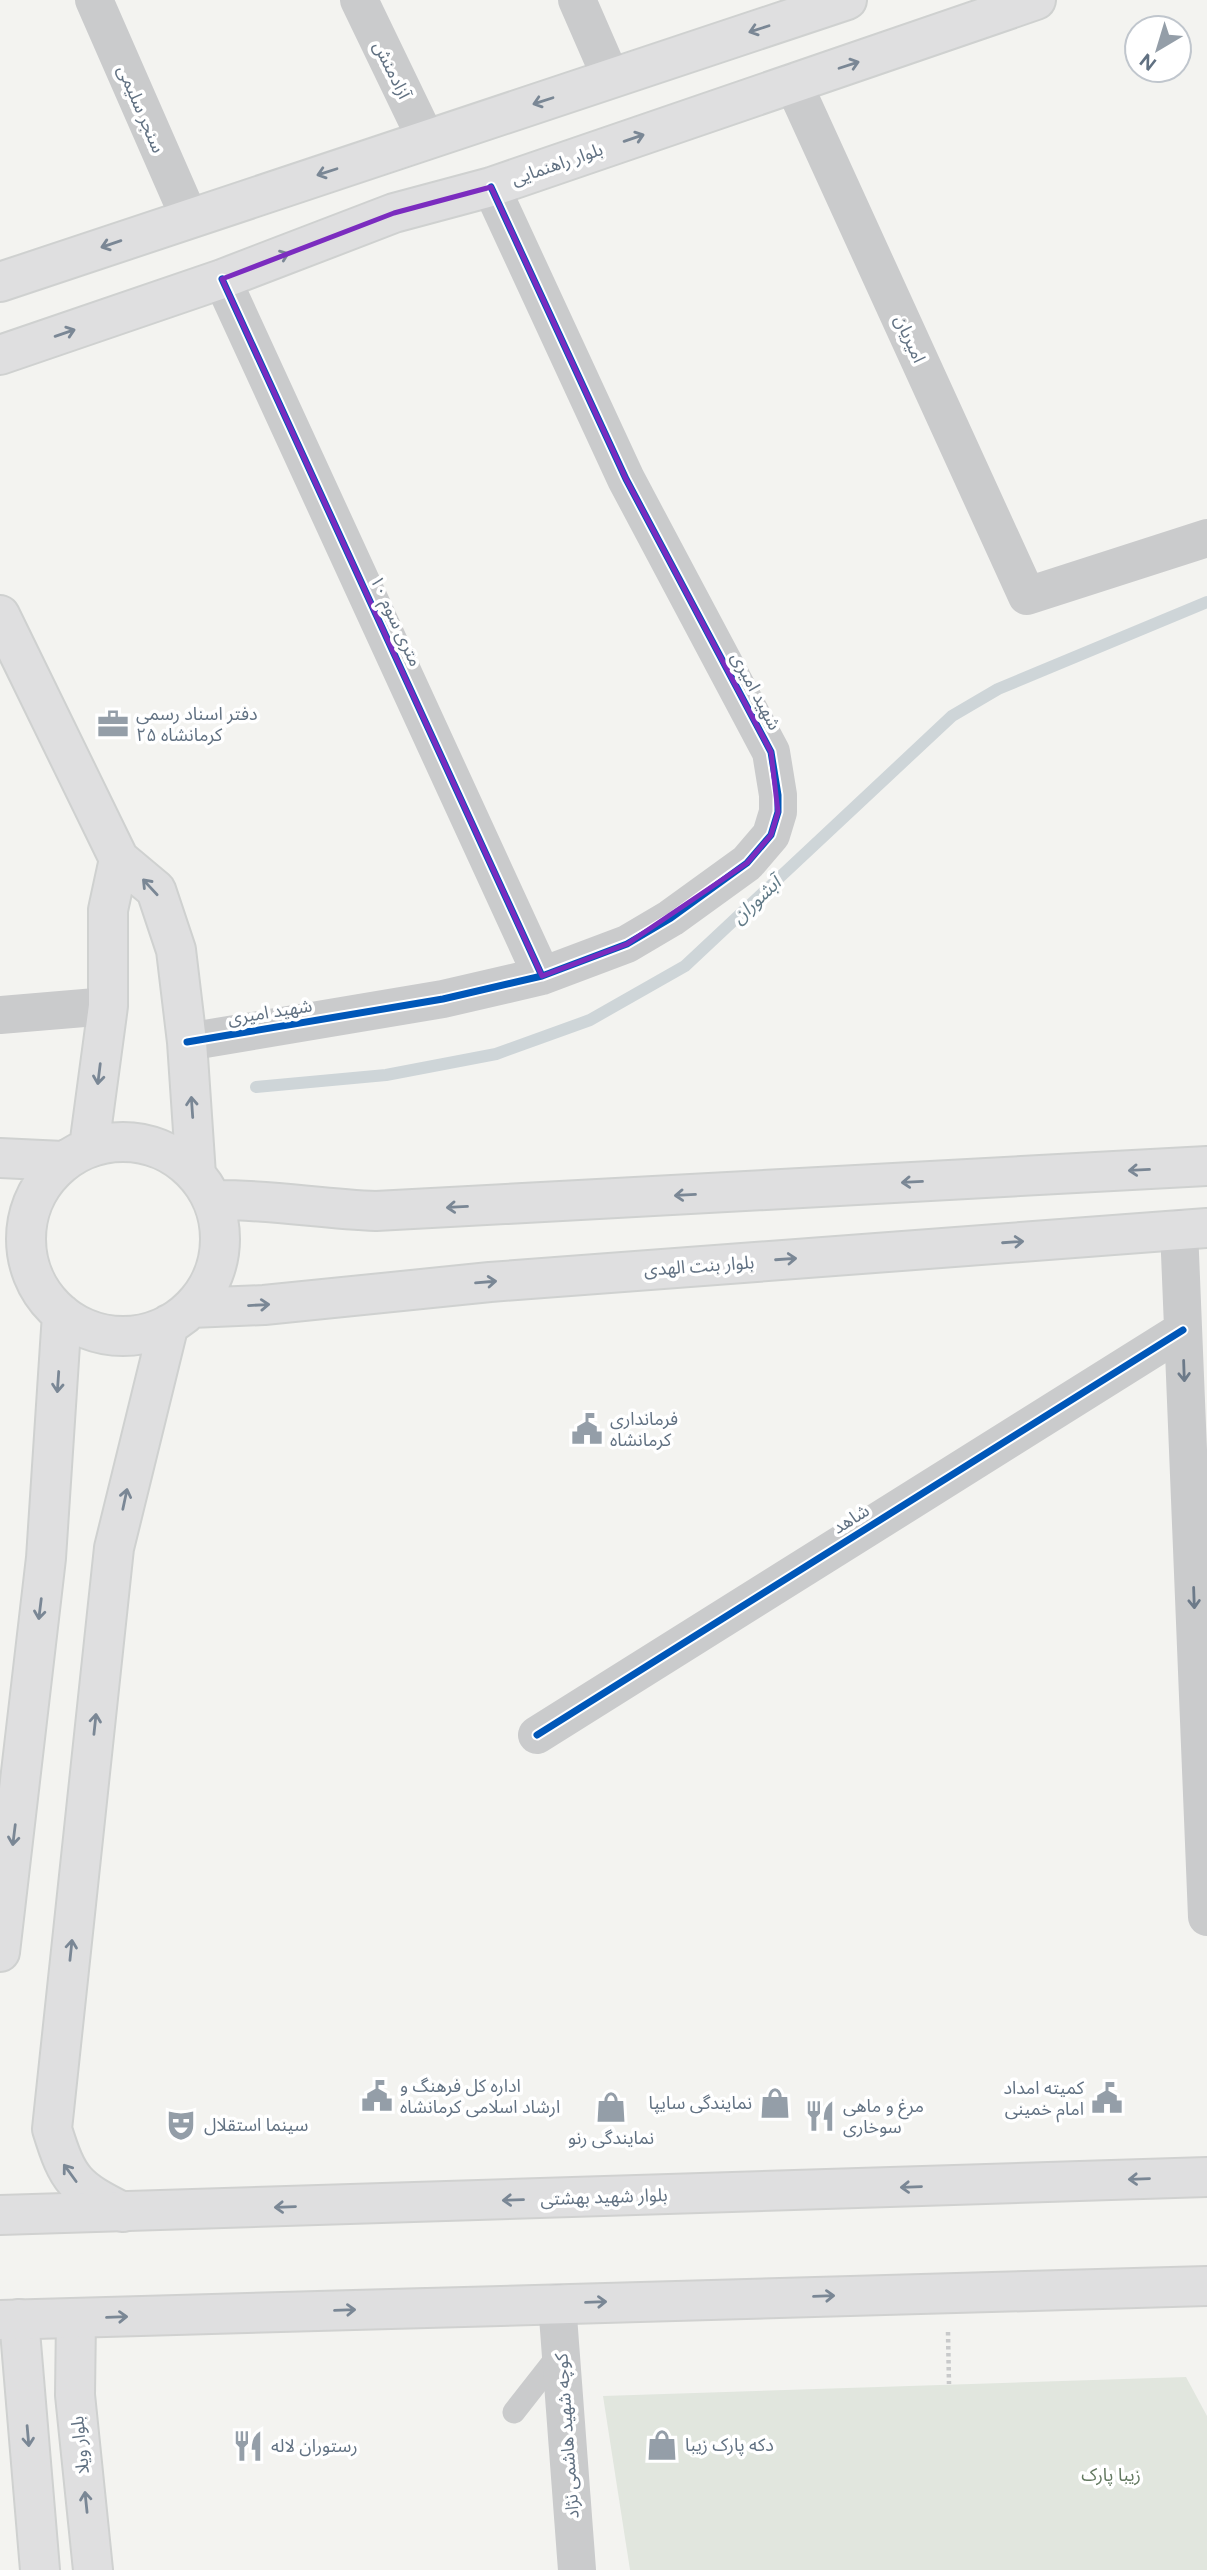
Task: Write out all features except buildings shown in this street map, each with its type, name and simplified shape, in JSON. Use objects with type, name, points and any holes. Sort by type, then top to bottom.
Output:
[{"type":"main road","name":"بلوار راهنمایی","points":[[0,355],[222,279],[394,213],[491,187],[1036,0]]},
{"type":"main road","points":[[0,282],[188,217],[611,78],[824,3]]},
{"type":"main road","points":[[0,615],[119,859],[156,890],[176,950],[204,1188],[219,1228],[218,1257],[209,1285],[180,1316],[142,1335],[113,1336],[86,1329],[62,1314],[15,1265],[25,1237],[30,1209],[43,1182],[76,1154],[108,1006],[108,910],[119,859]]},
{"type":"main road","points":[[0,1158],[76,1154],[118,1141],[147,1144],[174,1156],[204,1188],[322,1209],[376,1211],[1207,1166]]},
{"type":"main road","name":"بلوار بنت الهدی","points":[[180,1316],[490,1282],[1193,1228]]},
{"type":"main road","points":[[0,1951],[46,1558],[62,1314]]},
{"type":"main road","points":[[123,2212],[88,2194],[65,2170],[52,2129],[114,1548],[180,1316]]},
{"type":"main road","name":"بلوار شهید بهشتی","points":[[0,2215],[1207,2177]]},
{"type":"main road","points":[[40,2570],[25,2396],[10,2320],[1207,2286]]},
{"type":"main road","name":"بلوار ویلا","points":[[76,2319],[75,2395],[93,2570]]},
{"type":"main road","points":[[25,2396],[75,2395]]},
{"type":"street","name":"سنجر سلیمی","points":[[94,0],[188,217]]},
{"type":"street","name":"آزادمنش","points":[[359,0],[426,139]]},
{"type":"street","points":[[577,0],[611,78]]},
{"type":"street","name":"امیریان","points":[[793,83],[1027,596],[1207,538]]},
{"type":"street","name":"شهید امیری","points":[[187,1042],[443,999],[542,976],[627,944],[671,918],[747,863],[771,835],[778,812],[778,795],[771,752],[626,479],[491,187]]},
{"type":"street","name":"۱۰ متری سوم","points":[[222,279],[542,976]]},
{"type":"street","points":[[0,1015],[108,1006]]},
{"type":"street","points":[[1193,1228],[1183,1330],[1207,1917]]},
{"type":"street","name":"شاهد","points":[[537,1735],[1183,1330]]},
{"type":"street","name":"کوچه شهید هاشمی نژاد","points":[[557,2303],[577,2570]]},
{"type":"lane","points":[[514,2412],[561,2352]]},
{"type":"path","points":[[947,2292],[949,2384]]},
{"type":"highlighted area","points":[[491,187],[626,479],[771,752],[778,812],[771,835],[747,863],[627,944],[542,976],[222,279],[394,213]]},
{"type":"green space","name":"زیبا پارک","points":[[1186,2377],[1207,2416],[1207,2570],[630,2570],[603,2396]]},
{"type":"waterway","name":"آبشوران","points":[[256,1087],[386,1075],[496,1054],[590,1020],[685,966],[952,716],[998,689],[1207,602]]},
{"type":"cycle path","points":[[187,1042],[443,999],[542,976],[627,944],[671,918],[747,863],[771,835],[778,812],[771,752],[626,479],[491,187]]},
{"type":"cycle path","points":[[222,279],[542,976]]},
{"type":"cycle path","points":[[537,1735],[1183,1330]]},
{"type":"place","name":"دفتر اسناد رسمی ۲۵ کرمانشاه","points":[[113,724]]},
{"type":"place","name":"فرمانداری کرمانشاه","points":[[587,1429]]},
{"type":"place","name":"اداره کل فرهنگ و ارشاد اسلامی کرمانشاه","points":[[377,2096]]},
{"type":"place","name":"کمیته امداد امام خمینی","points":[[1107,2098]]},
{"type":"place","name":"نمایندگی سایپا","points":[[775,2103]]},
{"type":"place","name":"نمایندگی رنو","points":[[611,2107]]},
{"type":"place","name":"مرغ و ماهی سوخاری","points":[[820,2116]]},
{"type":"place","name":"سینما استقلال","points":[[181,2125]]},
{"type":"place","name":"دکه پارک زیبا","points":[[662,2445]]},
{"type":"place","name":"رستوران لاله","points":[[248,2446]]}]
